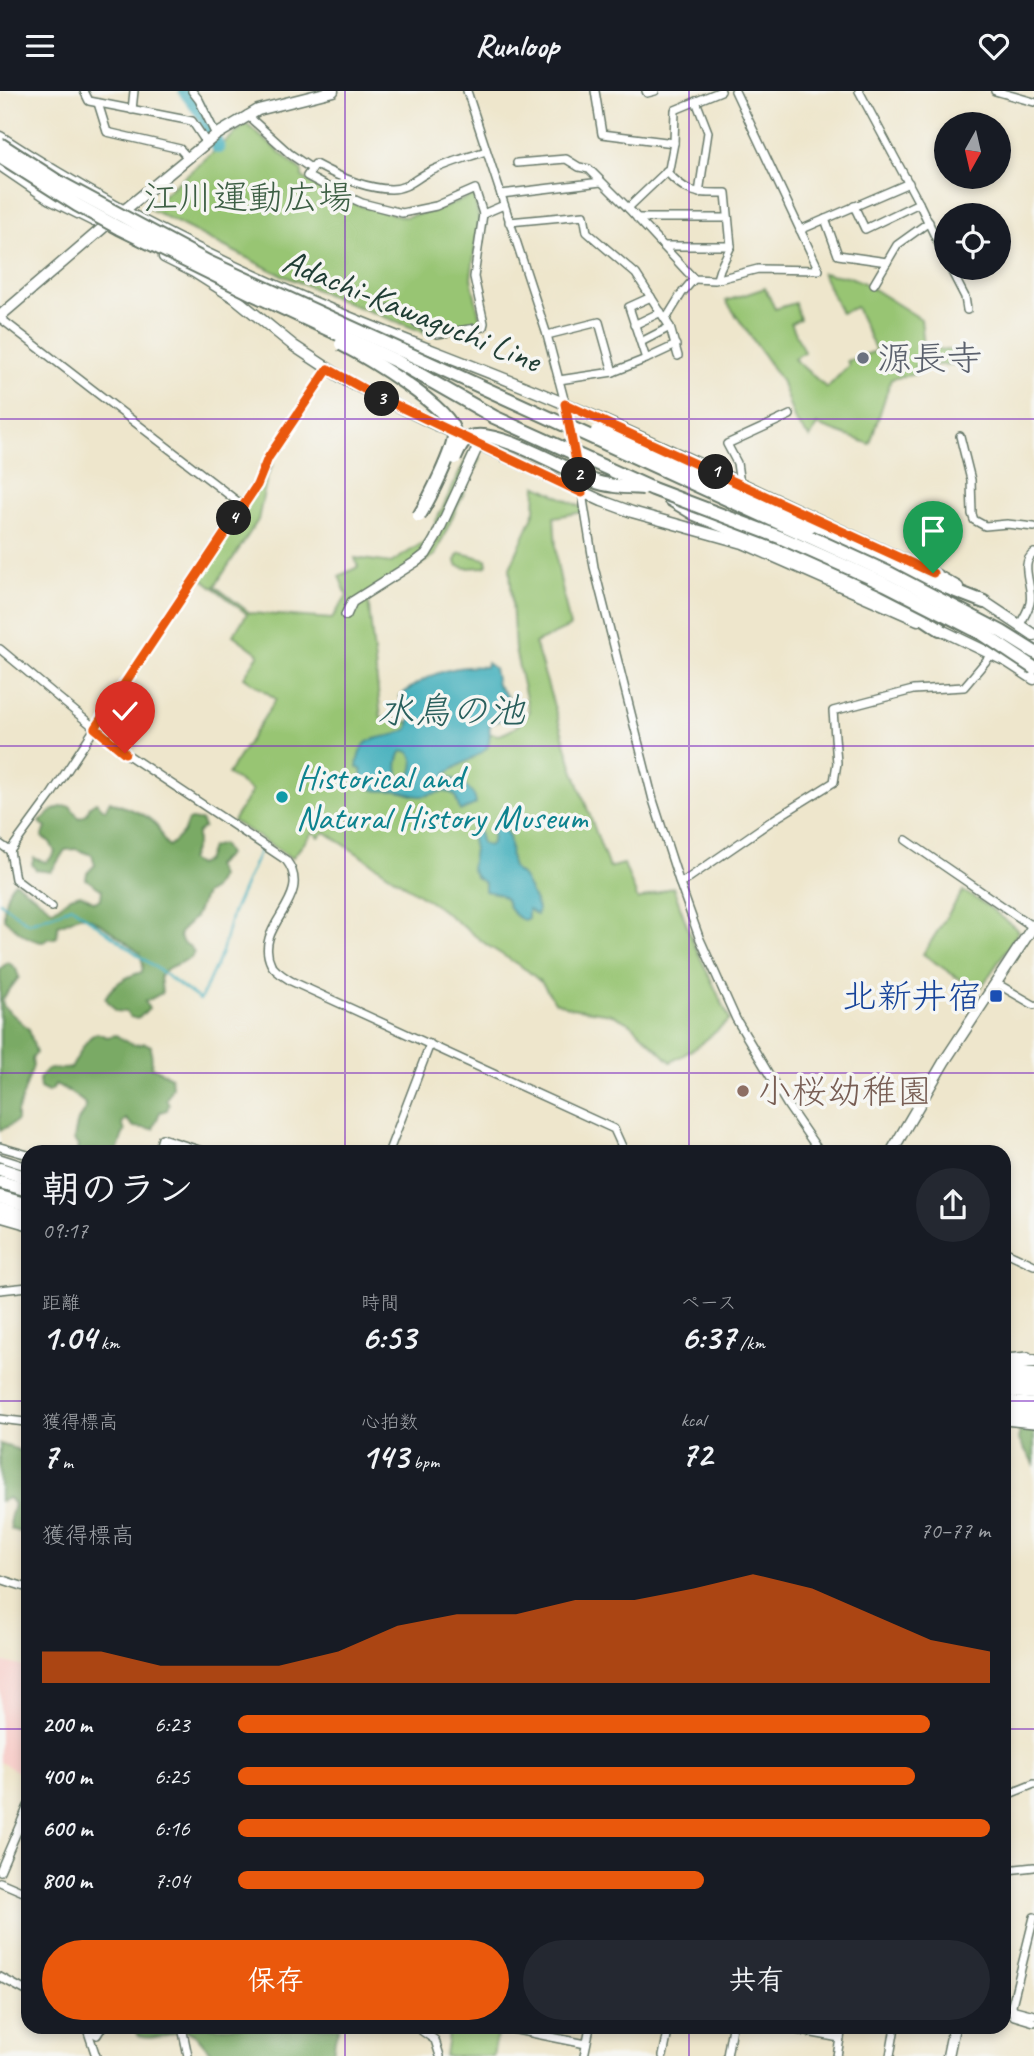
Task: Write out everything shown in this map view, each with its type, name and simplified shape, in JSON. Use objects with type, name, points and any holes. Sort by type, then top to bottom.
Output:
[{"type":"highway","points":[[0,144],[57,181],[186,250],[891,575],[979,619],[1034,652]]},
{"type":"highway","points":[[0,156],[109,222],[396,361],[494,417],[653,489],[782,538],[896,590],[983,634],[1034,668]]},
{"type":"highway","points":[[253,294],[291,318],[357,352],[393,375],[449,419],[454,431],[453,444],[422,518],[460,447],[471,437],[478,435],[499,438],[606,485],[653,489],[695,514],[878,591],[940,629]]},
{"type":"highway","points":[[434,365],[557,413],[925,579],[985,602]]},
{"type":"highway","points":[[0,1172],[21,1175]]},
{"type":"highway","points":[[0,1182],[21,1188]]},
{"type":"highway","points":[[0,1196],[21,1203]]},
{"type":"highway","points":[[2,1210],[21,1211]]},
{"type":"highway","points":[[2,1210],[21,1215]]},
{"type":"highway","points":[[1011,1367],[1034,1363]]},
{"type":"highway","points":[[1011,1369],[1034,1375]]},
{"type":"highway","points":[[1011,1380],[1034,1382]]},
{"type":"highway","points":[[1011,1391],[1034,1393]]},
{"type":"highway","points":[[1011,1397],[1034,1399]]},
{"type":"highway","points":[[1011,1403],[1034,1405]]},
{"type":"highway","points":[[1011,1414],[1034,1416]]},
{"type":"main road","points":[[0,317],[104,226],[216,135],[247,115],[268,107],[332,91]]},
{"type":"main road","name":"Adachi-Kawaguchi Line","points":[[0,137],[61,175],[215,257],[312,302],[565,404],[933,573],[985,602],[1034,635]]},
{"type":"main road","name":"Adachi-Kawaguchi Line","points":[[0,165],[50,199],[215,285],[328,369],[371,393],[582,493],[632,512],[743,543],[940,629],[1008,662],[1034,679]]},
{"type":"main road","points":[[895,1145],[920,1100],[1033,926]]},
{"type":"main road","points":[[948,2056],[953,2034]]},
{"type":"street","points":[[84,91],[89,101],[192,121],[206,142]]},
{"type":"street","points":[[132,110],[134,91]]},
{"type":"street","points":[[192,91],[200,100],[216,135]]},
{"type":"street","points":[[467,91],[547,335],[565,404],[594,567],[653,800],[680,884],[699,937],[736,1019],[815,1145]]},
{"type":"street","points":[[595,91],[603,134],[674,143]]},
{"type":"street","points":[[646,91],[655,91]]},
{"type":"street","points":[[628,208],[669,169],[674,143],[675,110],[700,97],[722,91]]},
{"type":"street","points":[[517,163],[566,159],[579,167],[589,169],[694,279],[717,279],[758,269],[819,270],[735,91]]},
{"type":"street","points":[[859,91],[934,233]]},
{"type":"street","points":[[995,91],[1034,102]]},
{"type":"street","points":[[699,193],[708,132],[700,97]]},
{"type":"street","points":[[98,103],[107,132],[180,149],[188,158]]},
{"type":"street","points":[[247,115],[290,154],[312,169]]},
{"type":"street","points":[[390,308],[437,334],[483,327],[474,277],[484,215],[475,189],[436,206],[402,213],[362,203],[307,176],[315,164],[350,181],[393,189],[413,184],[424,174],[486,151]]},
{"type":"street","points":[[666,171],[692,193],[726,193],[731,246],[717,279]]},
{"type":"street","points":[[501,194],[601,182]]},
{"type":"street","points":[[800,230],[909,183]]},
{"type":"street","points":[[854,206],[865,229],[919,203]]},
{"type":"street","points":[[484,215],[504,205]]},
{"type":"street","points":[[509,222],[584,215],[586,232],[636,274],[664,315],[678,356]]},
{"type":"street","points":[[637,218],[728,218]]},
{"type":"street","points":[[825,219],[838,255],[887,262]]},
{"type":"street","points":[[874,285],[897,245],[929,222]]},
{"type":"street","points":[[663,246],[731,246]]},
{"type":"street","points":[[634,325],[664,315],[694,279]]},
{"type":"street","points":[[956,280],[965,297],[967,310]]},
{"type":"street","points":[[646,359],[629,307],[651,297]]},
{"type":"street","points":[[0,317],[242,505]]},
{"type":"street","points":[[547,335],[599,322],[613,372]]},
{"type":"street","points":[[640,342],[670,327]]},
{"type":"street","points":[[559,380],[613,372],[676,345]]},
{"type":"street","points":[[52,907],[15,879],[10,851],[257,485],[268,458],[328,369]]},
{"type":"street","points":[[740,484],[737,463],[727,444],[789,415]]},
{"type":"street","points":[[960,436],[971,480],[974,520],[985,526],[1007,524],[1034,527]]},
{"type":"street","points":[[345,615],[352,602],[426,554],[479,444]]},
{"type":"street","points":[[1020,625],[1030,603],[1026,563],[1027,558],[1034,552]]},
{"type":"street","points":[[0,649],[125,753],[286,860],[294,870],[296,883],[269,937],[266,948],[271,967],[291,981],[614,1129],[621,1145]]},
{"type":"street","points":[[680,884],[834,782],[837,763],[833,711],[913,690],[964,687],[991,655]]},
{"type":"street","points":[[906,840],[1033,926]]},
{"type":"street","points":[[0,844],[10,851]]},
{"type":"street","points":[[996,983],[1034,1005]]},
{"type":"street","points":[[391,1145],[430,1044]]},
{"type":"street","points":[[160,1145],[162,1138],[184,1145]]},
{"type":"street","points":[[0,1147],[21,1153]]},
{"type":"street","points":[[0,1158],[21,1172]]},
{"type":"street","points":[[2,1210],[21,1222]]},
{"type":"street","points":[[1011,1254],[1034,1265]]},
{"type":"street","points":[[0,1290],[21,1288]]},
{"type":"street","points":[[1011,1359],[1034,1363]]},
{"type":"street","points":[[0,1419],[21,1422]]},
{"type":"street","points":[[1011,1422],[1034,1424]]},
{"type":"street","points":[[0,1579],[21,1586]]},
{"type":"street","points":[[1011,1793],[1034,1784]]},
{"type":"street","points":[[0,1871],[21,1822]]},
{"type":"street","points":[[1011,1870],[1034,1867]]},
{"type":"street","points":[[0,1882],[21,1890]]},
{"type":"street","points":[[1011,1998],[1034,1917]]},
{"type":"street","points":[[0,1977],[21,1988]]},
{"type":"street","points":[[1011,2009],[1034,2015]]},
{"type":"street","points":[[1011,2012],[1014,2016],[1034,2022]]},
{"type":"street","points":[[87,2034],[96,2056]]},
{"type":"street","points":[[183,2034],[188,2056]]},
{"type":"street","points":[[426,2034],[435,2040],[440,2056]]},
{"type":"street","points":[[558,2034],[586,2044]]},
{"type":"street","points":[[584,2056],[588,2034]]},
{"type":"street","points":[[663,2056],[668,2034]]},
{"type":"street","points":[[727,2056],[731,2034]]},
{"type":"street","points":[[818,2034],[840,2038]]},
{"type":"street","points":[[837,2056],[841,2034]]},
{"type":"street","points":[[890,2056],[894,2034]]},
{"type":"shaded area","points":[[0,1661],[21,1666],[21,1773],[0,1762]]},
{"type":"green space","name":"江川運動広場","points":[[246,124],[302,171],[302,177],[361,206],[405,217],[438,210],[474,195],[479,219],[471,278],[481,323],[479,326],[431,335],[273,271],[148,208]]},
{"type":"green space","name":"源長寺","points":[[822,273],[850,277],[862,282],[921,319],[924,347],[961,352],[961,364],[915,366],[916,374],[891,379],[870,444],[817,425],[810,438],[795,421],[781,380],[726,301],[765,288],[775,309],[795,303],[800,319],[791,323],[804,352],[794,359],[827,388],[849,365],[847,361],[876,351],[856,307],[841,313]]},
{"type":"green space","points":[[469,453],[480,458],[435,555],[368,598],[381,718],[499,735],[520,723],[529,711],[515,650],[510,568],[535,511],[536,485],[581,507],[583,512],[554,517],[557,563],[570,627],[535,643],[573,769],[609,868],[624,864],[638,900],[673,887],[693,942],[730,1020],[697,1047],[671,1062],[631,1024],[611,1014],[571,1008],[555,1002],[542,983],[528,971],[325,832],[319,837],[313,832],[292,858],[233,821],[252,791],[228,774],[276,699],[244,677],[259,654],[233,635],[247,614],[199,576],[273,464],[267,477],[258,520],[215,586],[250,613],[332,619],[347,595],[339,576],[358,567],[355,558],[391,563],[427,540]]},
{"type":"green space","points":[[460,553],[486,559],[487,565],[466,568],[458,566],[456,562]]},
{"type":"green space","points":[[110,801],[149,818],[169,846],[183,833],[188,820],[201,820],[204,827],[197,833],[197,842],[190,860],[198,865],[206,861],[211,847],[222,844],[228,854],[215,866],[220,876],[213,889],[205,894],[195,917],[179,935],[182,942],[194,952],[191,958],[168,968],[160,976],[162,993],[145,1002],[149,1009],[137,1019],[126,1012],[116,1011],[105,998],[121,981],[142,972],[140,953],[119,937],[92,919],[79,916],[58,925],[57,937],[48,938],[44,942],[33,940],[4,919],[6,899],[15,882],[53,910],[80,894],[95,902],[101,898],[102,890],[86,879],[87,873],[95,865],[92,855],[76,849],[65,850],[51,872],[36,870],[32,864],[34,858],[45,862],[55,852],[50,842],[42,837],[46,828],[40,822],[50,813],[57,808],[70,806],[79,818],[86,815],[90,806],[96,802],[105,810]]},
{"type":"green space","points":[[963,891],[1019,931],[978,992],[923,954]]},
{"type":"green space","points":[[8,962],[16,969],[19,977],[2,1000],[4,1007],[29,1029],[36,1053],[32,1059],[33,1066],[17,1113],[17,1121],[0,1131],[0,969]]},
{"type":"green space","points":[[92,1035],[116,1035],[133,1045],[145,1043],[151,1046],[152,1067],[171,1077],[172,1087],[166,1100],[169,1104],[167,1110],[160,1112],[153,1129],[134,1127],[126,1119],[122,1123],[125,1131],[119,1145],[77,1145],[74,1140],[76,1129],[86,1105],[55,1084],[48,1092],[40,1088],[39,1079],[50,1069],[71,1068]]},
{"type":"green space","points":[[1034,1428],[1034,1464],[1018,1439],[1020,1430]]},
{"type":"green space","points":[[0,1444],[21,1452],[21,1532],[11,1529],[10,1519],[14,1504],[9,1498],[0,1501]]},
{"type":"green space","points":[[138,2034],[168,2034],[150,2038]]},
{"type":"green space","points":[[193,2034],[337,2034],[333,2056],[216,2056]]},
{"type":"green space","points":[[448,2034],[497,2034],[493,2056],[445,2056]]},
{"type":"water","name":"水鳥の池","points":[[487,663],[494,668],[497,685],[510,700],[512,711],[504,719],[490,724],[489,743],[484,751],[446,774],[470,790],[476,804],[460,811],[455,795],[447,792],[420,796],[368,787],[361,769],[357,768],[363,747],[375,739],[408,729],[411,715],[399,697],[418,683],[450,669],[486,667]],"holes":[[[407,751],[414,765],[412,773],[408,779],[401,778],[397,769],[401,752]]]},
{"type":"water","points":[[496,823],[507,833],[513,867],[524,879],[538,909],[537,915],[528,909],[528,918],[524,920],[512,912],[506,899],[499,894],[485,891],[485,883],[476,877],[471,868],[473,832],[478,829],[482,844],[489,846]]},
{"type":"waterway","points":[[185,91],[201,112],[218,147]]},
{"type":"waterway","points":[[0,902],[28,923],[71,906],[200,1000],[222,952],[232,914],[260,850]]},
{"type":"place","name":"源長寺","points":[[863,358]]},
{"type":"place","name":"Historical and Natural History Museum","points":[[282,797]]},
{"type":"place","name":"北新井宿","points":[[996,996]]},
{"type":"place","name":"小桜幼稚園","points":[[743,1091]]},
{"type":"route","points":[[125,753],[95,728],[257,485],[268,458],[328,369],[426,420],[582,493],[565,404],[933,573]]}]
